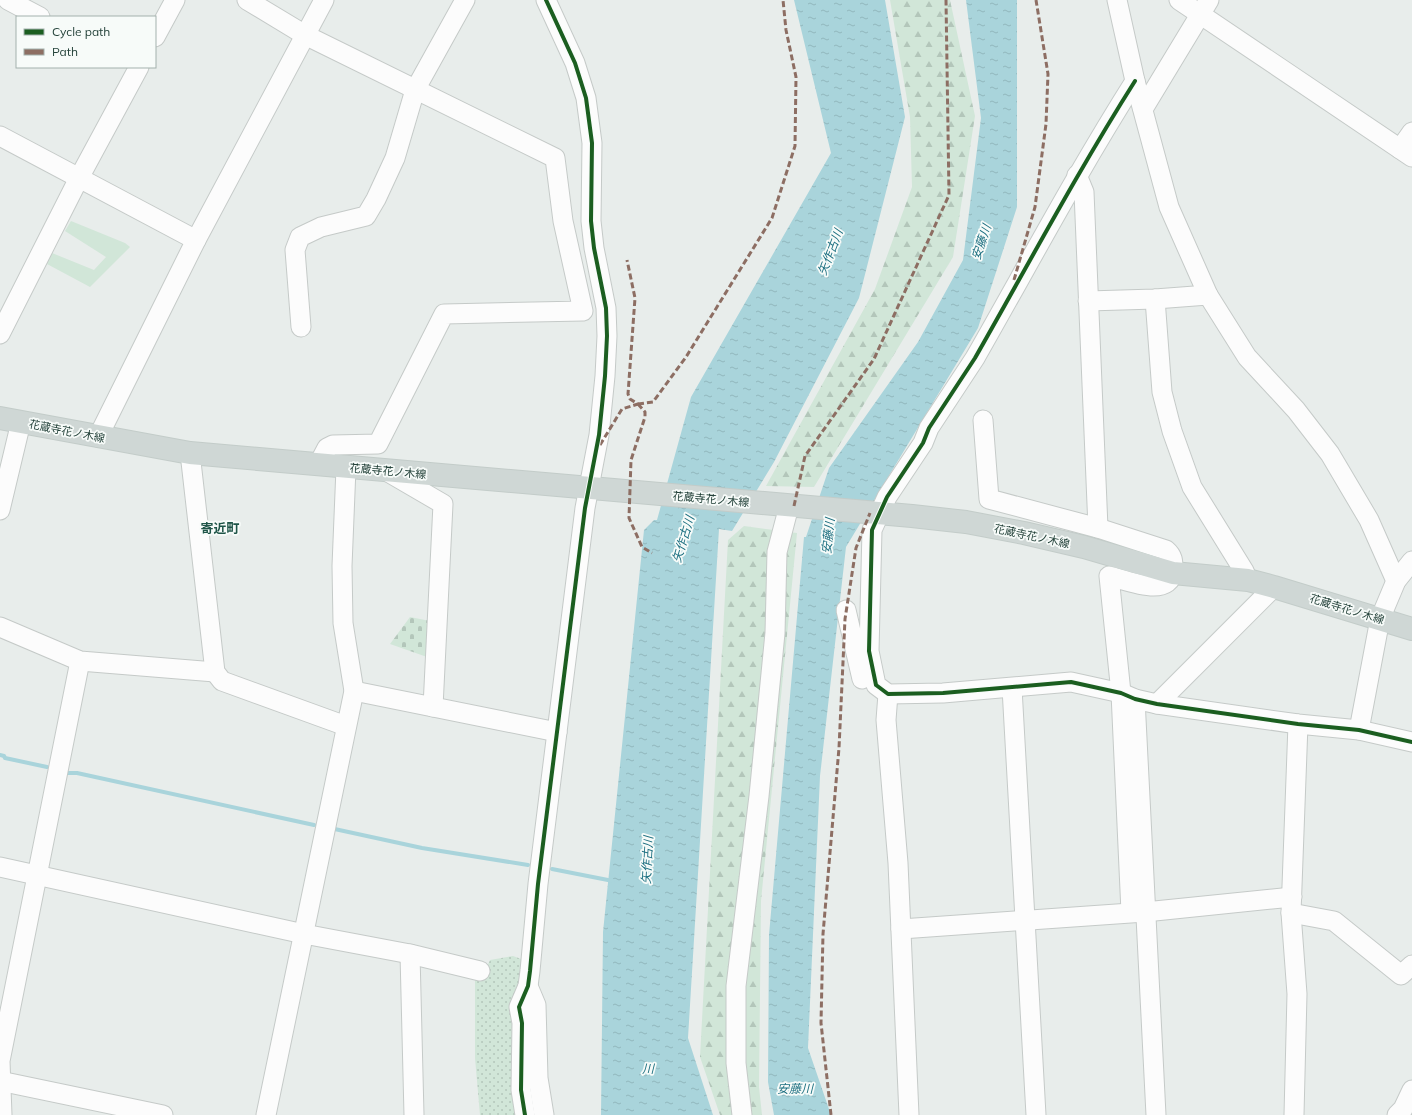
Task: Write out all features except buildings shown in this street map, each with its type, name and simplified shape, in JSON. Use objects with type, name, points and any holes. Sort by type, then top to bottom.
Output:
[{"type":"main road","name":"花蔵寺花ノ木線","points":[[10,420],[190,453],[388,472],[966,522],[1024,533],[1084,547],[1173,572],[1248,580],[1274,586],[1412,629]]},
{"type":"street","points":[[8,0],[38,16]]},
{"type":"street","points":[[156,35],[175,0]]},
{"type":"street","points":[[247,0],[306,35],[555,158],[563,221],[583,311],[444,314],[378,444],[333,445],[327,448],[318,465]]},
{"type":"street","points":[[98,437],[196,240],[324,0]]},
{"type":"street","points":[[301,327],[295,250],[300,237],[321,227],[366,216],[395,158],[415,90],[465,0]]},
{"type":"street","points":[[525,1115],[521,1090],[522,1023],[519,1007],[528,986],[538,884],[557,732],[599,435],[605,376],[607,336],[606,308],[594,248],[591,221],[592,143],[586,98],[576,63],[546,0]]},
{"type":"street","points":[[1117,0],[1135,81],[1169,207],[1208,295],[1247,356],[1296,410],[1330,454],[1369,520],[1396,582]]},
{"type":"street","points":[[1179,0],[1204,7],[1406,153],[1412,132]]},
{"type":"street","points":[[1143,109],[1204,7]]},
{"type":"street","points":[[0,334],[136,68]]},
{"type":"street","points":[[909,1115],[898,863],[886,720],[882,690],[869,651],[872,530],[874,513],[923,443],[929,428],[959,380],[975,358],[1062,206],[1077,175],[1135,81]]},
{"type":"street","points":[[0,136],[196,240]]},
{"type":"street","points":[[1077,175],[1084,192],[1098,528]]},
{"type":"street","points":[[1088,300],[1155,299],[1208,295]]},
{"type":"street","points":[[1155,299],[1162,392],[1172,431],[1192,487],[1244,571],[1248,580]]},
{"type":"street","points":[[0,510],[10,420]]},
{"type":"street","points":[[983,420],[990,499],[1098,528],[1166,550],[1173,559],[1173,572],[1170,579],[1162,587],[1153,587],[1108,576],[1128,696],[1138,912],[1156,1115]]},
{"type":"street","points":[[190,453],[215,672],[222,681],[346,726]]},
{"type":"street","points":[[266,1115],[354,691],[343,624],[342,566],[346,468]]},
{"type":"street","points":[[388,472],[443,504],[433,707]]},
{"type":"street","points":[[742,1115],[736,1063],[736,986],[759,796],[774,641],[777,552],[788,506]]},
{"type":"street","points":[[1359,730],[1380,619],[1396,582],[1412,561]]},
{"type":"street","points":[[1157,704],[1274,586]]},
{"type":"street","points":[[846,610],[862,682],[882,690],[1012,688],[1071,682],[1157,704],[1298,724],[1359,730],[1412,742]]},
{"type":"street","points":[[0,627],[80,661],[215,672]]},
{"type":"street","points":[[2,1115],[0,1061],[36,874],[80,661]]},
{"type":"street","points":[[1012,688],[1036,1115]]},
{"type":"street","points":[[354,691],[557,732]]},
{"type":"street","points":[[1294,1115],[1297,994],[1292,905],[1298,724]]},
{"type":"street","points":[[0,867],[304,934],[410,954],[480,971]]},
{"type":"street","points":[[901,929],[1138,912],[1292,905],[1334,920],[1401,975],[1412,965]]},
{"type":"street","points":[[410,954],[414,1115]]},
{"type":"street","points":[[528,986],[536,1004],[538,1078],[544,1115]]},
{"type":"street","points":[[0,1081],[163,1115]]},
{"type":"street","points":[[1404,1112],[1412,1090]]},
{"type":"green space","points":[[890,0],[950,0],[975,116],[953,257],[814,487],[766,486],[875,289],[912,187],[910,117]]},
{"type":"green space","points":[[71,221],[125,243],[130,247],[90,287],[47,264],[52,253],[94,270],[106,257],[65,231]]},
{"type":"green space","points":[[744,526],[797,533],[761,901],[759,1087],[762,1115],[720,1115],[700,1057],[728,540]]},
{"type":"green space","points":[[410,617],[430,621],[427,657],[390,644]]},
{"type":"green space","points":[[513,956],[524,960],[522,1115],[480,1115],[475,1058],[475,964],[485,971],[490,960]]},
{"type":"water","points":[[794,0],[885,0],[905,117],[859,298],[774,462],[732,531],[719,529],[688,1038],[713,1115],[601,1115],[603,932],[644,530],[654,520],[657,520],[691,397],[831,153]]},
{"type":"water","name":"安藤川","points":[[966,0],[1017,0],[1017,207],[978,328],[846,547],[820,776],[808,1048],[831,1115],[774,1115],[768,1082],[769,935],[804,537],[806,537],[829,468],[918,342],[963,260],[981,118]]},
{"type":"waterway","points":[[0,755],[4,756],[5,758],[47,767]]},
{"type":"waterway","points":[[63,770],[66,773],[77,773],[314,825]]},
{"type":"waterway","points":[[330,828],[422,848],[528,865]]},
{"type":"waterway","points":[[552,869],[613,881]]},
{"type":"marked path","points":[[638,404],[653,402],[686,357],[772,218],[795,146],[796,77],[786,30],[783,0]]},
{"type":"marked path","points":[[794,506],[805,456],[874,359],[949,195],[946,0]]},
{"type":"marked path","points":[[1014,280],[1035,207],[1046,124],[1048,74],[1036,0]]},
{"type":"marked path","points":[[600,445],[622,409],[638,404],[630,399],[628,394],[635,298],[627,260]]},
{"type":"marked path","points":[[638,404],[645,412],[645,417],[631,460],[629,518],[642,547],[652,553]]},
{"type":"marked path","points":[[831,1115],[821,1023],[823,934],[839,748],[845,619],[856,548],[870,513]]},
{"type":"cycle path","points":[[525,1115],[521,1090],[522,1023],[519,1007],[528,986],[530,971],[538,884],[585,508],[599,435],[605,376],[607,336],[606,308],[594,248],[591,221],[592,143],[586,98],[575,63],[546,0]]},
{"type":"cycle path","points":[[1135,81],[1073,184],[975,358],[929,428],[923,443],[887,497],[872,530],[869,651],[876,685],[888,694],[943,693],[1071,682],[1121,693],[1135,699],[1157,704],[1298,724],[1359,730],[1412,742]]},
{"type":"district","name":"寄近町","points":[[220,528]]},
{"type":"water label","name":"矢作古川","points":[[830,252]]},
{"type":"water label","name":"矢作古川","points":[[683,539]]},
{"type":"water label","name":"矢作古川","points":[[647,860]]},
{"type":"water label","name":"川","points":[[648,1068]]}]
